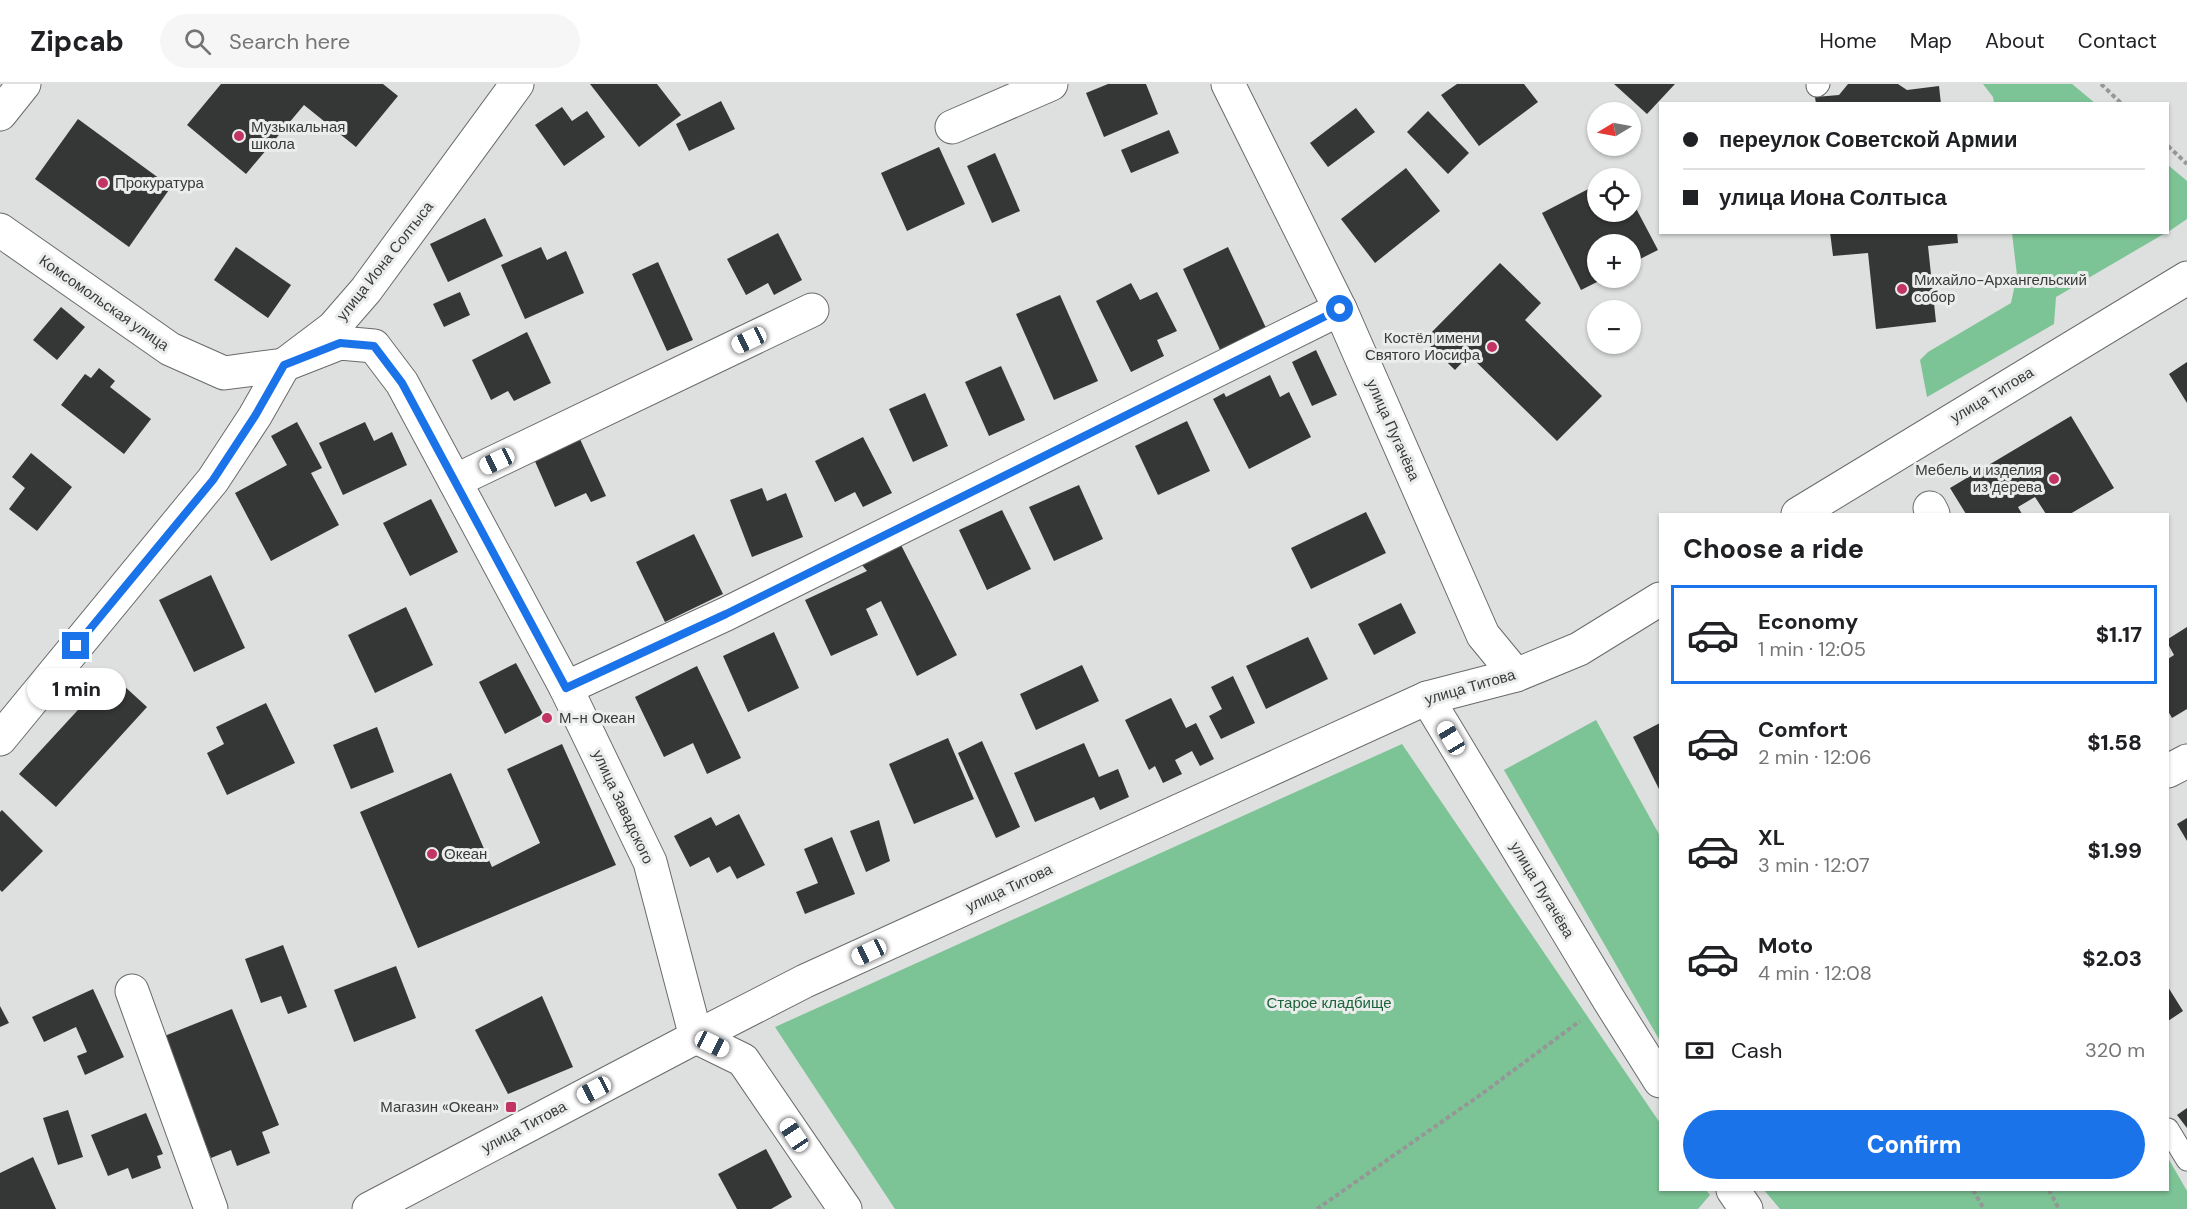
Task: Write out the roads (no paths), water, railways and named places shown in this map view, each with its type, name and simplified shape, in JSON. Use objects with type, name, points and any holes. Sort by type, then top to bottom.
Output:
[{"type":"street","points":[[0,114],[24,84]]},
{"type":"street","name":"улица Иона Солтыса","points":[[0,739],[213,480],[255,416],[284,365],[333,328],[366,290],[517,84]]},
{"type":"street","points":[[952,128],[1051,84]]},
{"type":"street","name":"улица Пугачёва","points":[[1228,84],[1340,309],[1483,635],[1516,675]]},
{"type":"street","name":"Комсомольская улица","points":[[0,230],[170,350],[224,373],[284,365]]},
{"type":"street","name":"улица Титова","points":[[1800,513],[2187,278]]},
{"type":"street","points":[[284,365],[340,343],[374,346],[366,290]]},
{"type":"street","points":[[566,688],[726,614],[1340,309]]},
{"type":"street","points":[[455,481],[813,310]]},
{"type":"street","name":"улица Завадского","points":[[374,346],[402,383],[566,688],[650,862],[696,1036]]},
{"type":"street","name":"улица Титова","points":[[369,1209],[696,1036],[816,976],[1426,698],[1516,675],[1580,649],[1659,600]]},
{"type":"street","name":"улица Пугачёва","points":[[1426,698],[1659,1079]]},
{"type":"street","points":[[2169,770],[2187,761]]},
{"type":"street","points":[[132,991],[211,1209]]},
{"type":"street","points":[[696,1036],[743,1060],[845,1209]]},
{"type":"street","points":[[1734,1191],[1746,1209]]},
{"type":"lane","points":[[2169,1131],[2187,1160]]},
{"type":"place","name":"Музыкальная школа","points":[[239,136]]},
{"type":"place","name":"Прокуратура","points":[[103,183]]},
{"type":"place","name":"Михайло-Архангельский собор","points":[[1902,289]]},
{"type":"place","name":"Костёл имени Святого Иосифа","points":[[1492,347]]},
{"type":"place","name":"Мебель и изделия из дерева","points":[[2054,479]]},
{"type":"place","name":"М-н Океан","points":[[547,718]]},
{"type":"place","name":"Океан","points":[[432,854]]},
{"type":"place","name":"Магазин «Океан»","points":[[511,1107]]},
{"type":"park label","name":"Старое кладбище","points":[[1329,1003]]}]
